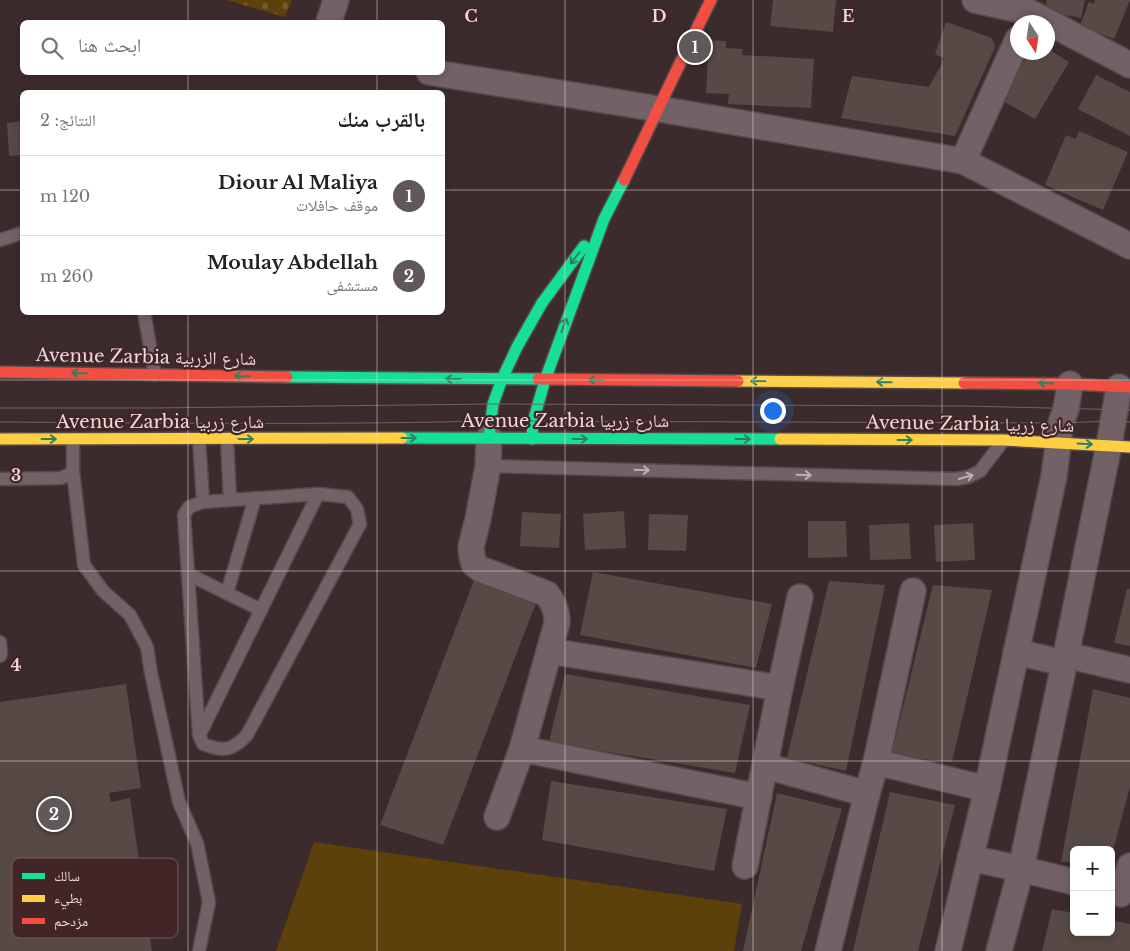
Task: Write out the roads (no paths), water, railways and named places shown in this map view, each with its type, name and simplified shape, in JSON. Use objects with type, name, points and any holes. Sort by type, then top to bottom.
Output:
[{"type":"main road","points":[[532,439],[533,422],[545,380],[604,219],[711,0]]},
{"type":"main road","points":[[489,438],[493,404],[517,347],[542,303],[604,219]]},
{"type":"main road","name":"Avenue Zarbia شارع الزربية","points":[[0,372],[502,379]]},
{"type":"main road","points":[[502,379],[1070,384],[1125,387]]},
{"type":"main road","name":"Avenue Zarbia شارع زربيا","points":[[0,439],[1004,440],[1119,446]]},
{"type":"street","points":[[331,20],[336,0]]},
{"type":"street","points":[[975,0],[1029,12],[1127,55]]},
{"type":"street","points":[[963,162],[1010,57]]},
{"type":"street","points":[[445,75],[659,109],[963,162],[1130,246]]},
{"type":"street","points":[[948,951],[987,789],[1052,486],[1061,423],[1066,409],[1070,384]]},
{"type":"street","points":[[999,951],[1021,868],[1065,659],[1119,446],[1125,387]]},
{"type":"street","points":[[489,438],[488,466],[471,547],[474,564],[480,569],[547,594],[554,603],[557,612],[557,623],[522,750],[497,816]]},
{"type":"street","points":[[828,951],[876,762],[913,591]]},
{"type":"street","points":[[746,866],[780,688],[800,597]]},
{"type":"street","points":[[549,651],[780,688]]},
{"type":"street","points":[[1016,652],[1130,670]]},
{"type":"street","points":[[522,750],[759,797]]},
{"type":"street","points":[[876,762],[987,789]]},
{"type":"street","points":[[766,766],[867,794]]},
{"type":"street","points":[[970,858],[1021,868],[1070,881]]},
{"type":"street","points":[[1121,894],[1130,866]]},
{"type":"lane","points":[[0,240],[20,234]]},
{"type":"lane","points":[[145,315],[155,375]]},
{"type":"lane","points":[[73,439],[73,471],[84,565],[103,591],[130,615],[147,647],[151,674],[179,802],[197,843],[209,902],[199,951]]},
{"type":"lane","points":[[199,439],[203,502]]},
{"type":"lane","points":[[227,439],[230,499]]},
{"type":"lane","points":[[488,466],[956,479],[968,478],[980,471],[1004,440]]},
{"type":"lane","points":[[0,479],[61,478],[73,471]]},
{"type":"lane","points":[[199,735],[318,494]]},
{"type":"lane","points":[[318,494],[348,497],[357,509],[360,524],[247,735],[239,744],[226,749],[212,748],[203,744],[199,735],[184,515],[189,507],[203,502],[230,499],[318,494]]},
{"type":"lane","points":[[227,593],[254,498]]},
{"type":"lane","points":[[188,574],[261,610]]},
{"type":"lane","points":[[0,642],[0,656]]},
{"type":"tram line","points":[[0,408],[493,404],[966,406],[1130,410]]},
{"type":"tram line","points":[[0,422],[1130,422]]},
{"type":"place","name":"Diour Al Maliya","points":[[695,47]]},
{"type":"place","name":"Moulay Abdellah","points":[[54,814]]}]
